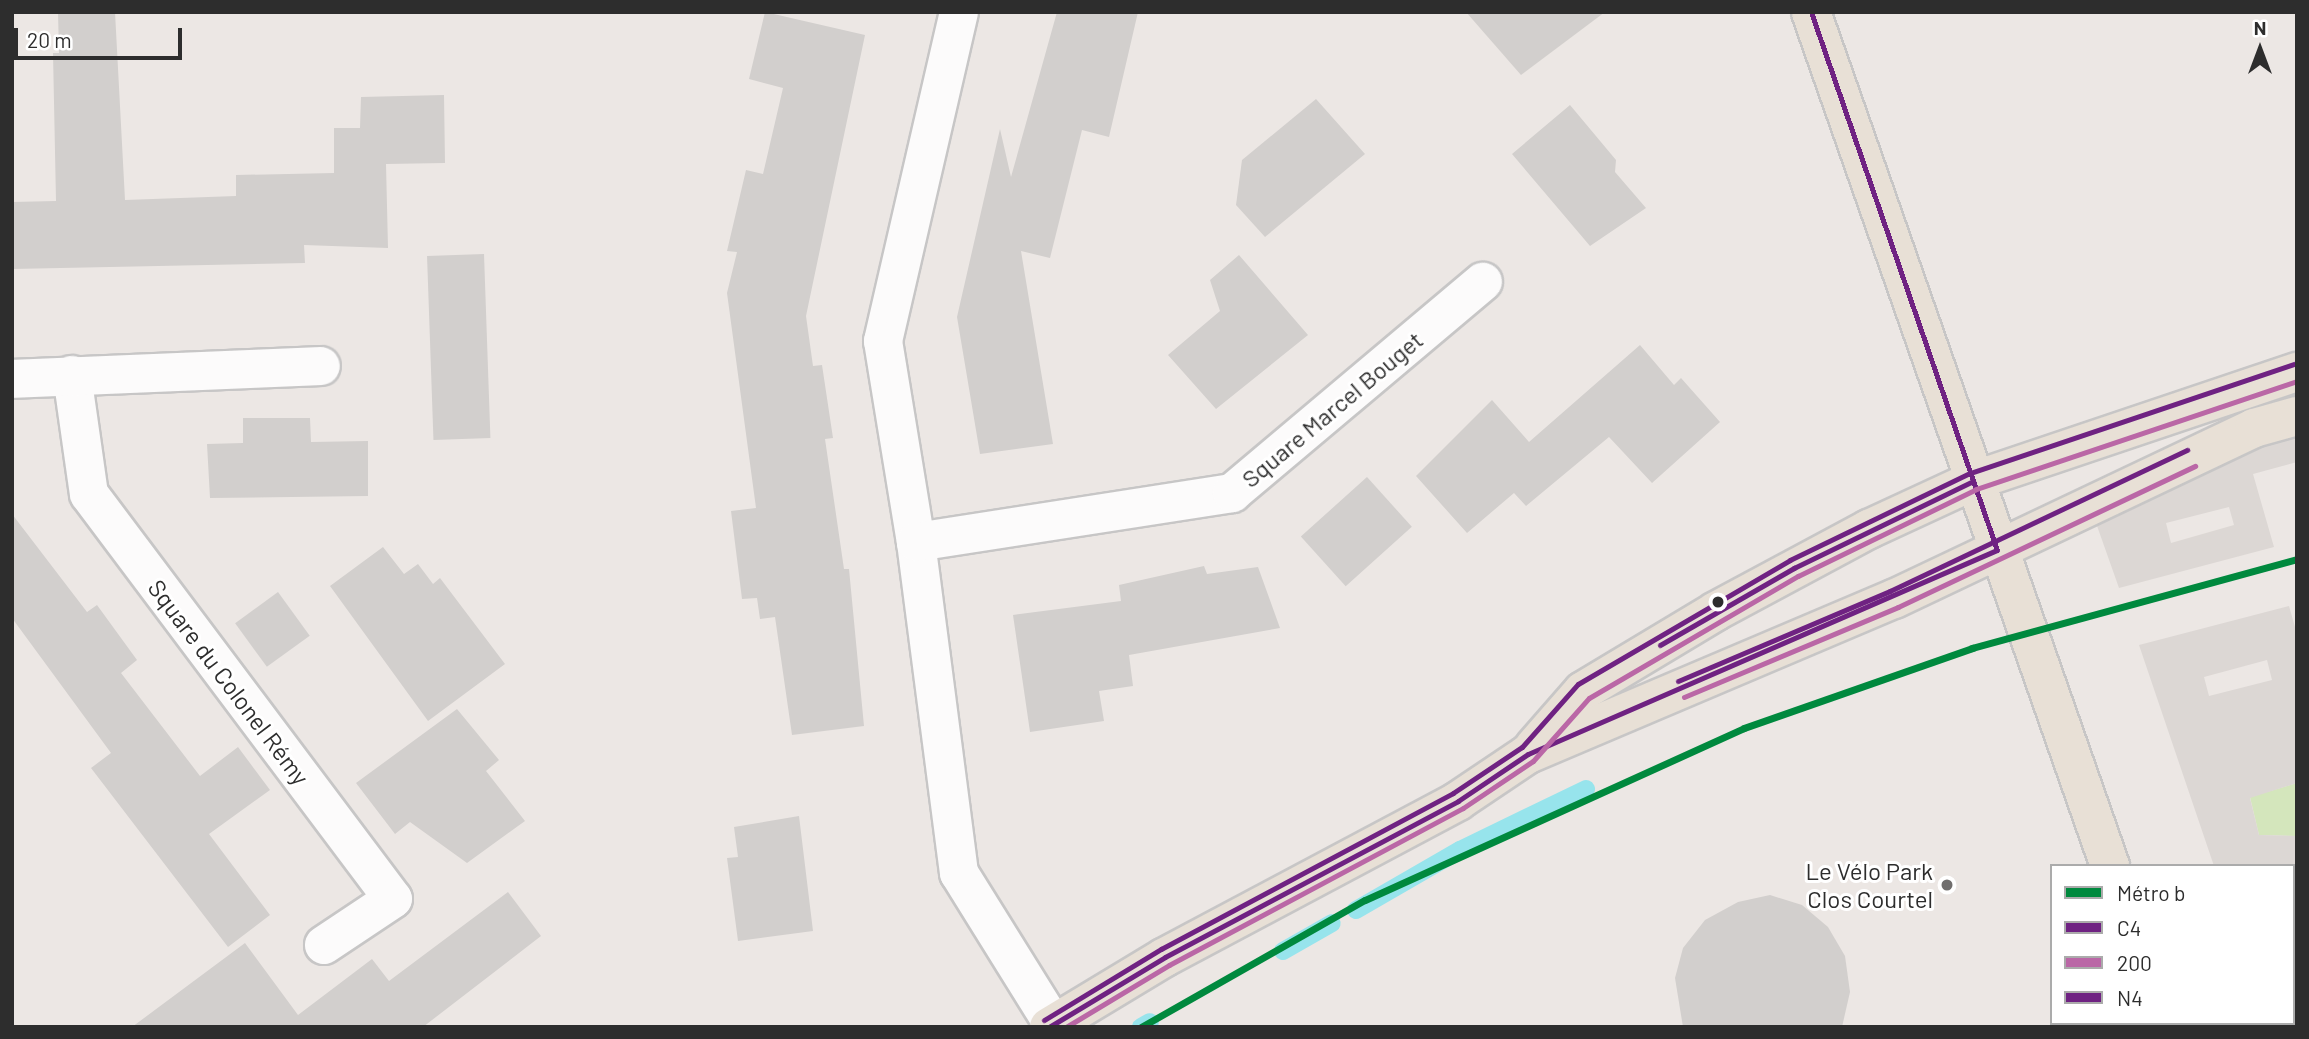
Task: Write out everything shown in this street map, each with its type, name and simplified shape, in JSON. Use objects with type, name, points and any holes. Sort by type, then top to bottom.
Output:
[{"type":"main road","points":[[1811,12],[1997,550],[2109,864]]},
{"type":"main road","points":[[1528,754],[1583,691],[1794,568],[1973,481],[2297,372]]},
{"type":"main road","points":[[1051,1026],[1165,957],[1458,801],[1528,754],[1997,550],[2253,428],[2297,416]]},
{"type":"street","points":[[959,12],[883,341],[916,542],[959,873],[1051,1026]]},
{"type":"street","name":"Square Marcel Bouget","points":[[916,542],[1232,493],[1483,282]]},
{"type":"street","points":[[12,379],[321,366]]},
{"type":"street","name":"Square du Colonel Rémy","points":[[72,375],[89,494],[393,899],[324,945]]},
{"type":"green space","points":[[2297,783],[2297,836],[2259,835],[2250,797]]},
{"type":"shaded area","points":[[2297,429],[2297,462],[2253,474],[2274,547],[2119,588],[2096,523]],"holes":[[[2229,507],[2234,525],[2171,543],[2166,523]]]},
{"type":"shaded area","points":[[2289,606],[2297,634],[2297,783],[2250,798],[2259,835],[2297,836],[2297,921],[2295,864],[2213,864],[2139,645]],"holes":[[[2267,660],[2272,680],[2209,696],[2204,677]]]},
{"type":"building","points":[[58,12],[115,12],[125,200],[236,196],[236,175],[334,173],[334,128],[360,128],[361,97],[444,95],[445,163],[386,164],[388,248],[304,245],[305,263],[12,269],[12,202],[56,201],[53,53],[59,53]]},
{"type":"building","points":[[765,12],[865,35],[806,316],[813,366],[822,365],[833,438],[825,439],[844,569],[849,569],[864,726],[792,735],[775,617],[760,619],[757,598],[742,599],[731,511],[756,508],[727,293],[737,252],[727,251],[746,170],[763,174],[783,88],[749,79]]},
{"type":"building","points":[[1057,12],[1138,12],[1109,137],[1082,130],[1050,258],[1021,251],[1053,444],[980,454],[957,317],[1000,129],[1011,177]]},
{"type":"building","points":[[1466,12],[1605,12],[1521,75]]},
{"type":"building","points":[[1316,99],[1365,154],[1265,237],[1236,205],[1242,160]]},
{"type":"building","points":[[1570,105],[1616,160],[1615,172],[1646,208],[1590,246],[1512,154]]},
{"type":"building","points":[[484,254],[490,438],[433,440],[427,256]]},
{"type":"building","points":[[1239,255],[1308,335],[1216,409],[1168,355],[1220,311],[1210,280]]},
{"type":"building","points":[[1640,345],[1674,385],[1681,378],[1720,422],[1652,483],[1609,437],[1526,506],[1514,493],[1467,533],[1416,476],[1492,400],[1529,442]]},
{"type":"building","points":[[243,418],[310,418],[311,442],[368,441],[368,496],[210,498],[207,444],[243,443]]},
{"type":"building","points":[[1367,477],[1412,527],[1346,586],[1301,537]]},
{"type":"building","points":[[12,514],[87,612],[97,605],[137,660],[121,673],[200,776],[238,747],[270,790],[209,834],[270,915],[228,947],[91,768],[111,753],[12,618]]},
{"type":"building","points":[[383,547],[404,574],[418,564],[433,584],[440,578],[505,664],[428,721],[330,586]]},
{"type":"building","points":[[1204,566],[1207,574],[1258,567],[1280,628],[1129,655],[1133,686],[1099,691],[1104,721],[1030,732],[1013,615],[1121,601],[1119,585]]},
{"type":"building","points":[[278,592],[310,636],[267,667],[235,623]]},
{"type":"building","points":[[457,709],[499,760],[486,771],[525,821],[467,863],[410,822],[395,834],[356,783]]},
{"type":"building","points":[[799,816],[813,931],[738,941],[727,858],[738,857],[734,827]]},
{"type":"building","points":[[508,892],[541,936],[423,1027],[132,1027],[245,943],[298,1015],[372,959],[389,981]]},
{"type":"building","points":[[1770,895],[1802,905],[1828,927],[1845,956],[1850,992],[1842,1027],[1683,1027],[1675,978],[1683,948],[1705,920],[1738,902]]},
{"type":"waterway","points":[[1356,910],[1460,850],[1586,789]]},
{"type":"waterway","points":[[1283,951],[1332,923]]},
{"type":"waterway","points":[[1141,1027],[1150,1022]]},
{"type":"metro line","name":"b","points":[[1141,1027],[1365,900],[1744,728],[1972,648],[2297,559]]},
{"type":"transit line","name":"C4","points":[[1049,1027],[1165,957],[1458,801],[1528,754],[1997,550],[1811,12]]},
{"type":"transit line","name":"N4","points":[[1044,1020],[1161,949],[1453,793],[1522,747],[1578,684],[1790,560],[1970,473],[2294,364]]},
{"type":"transit line","name":"200","points":[[1066,1027],[1169,965],[1463,808],[1533,761],[1589,698],[1798,576],[1976,489],[2297,381]]},
{"type":"transit line","name":"N4","points":[[1678,681],[1890,591],[2187,450]]},
{"type":"transit line","name":"200","points":[[1684,697],[1898,607],[2195,466]]},
{"type":"transit line","name":"C4","points":[[1660,645],[1794,568],[1973,481]]},
{"type":"place","name":"Le Vélo Park Clos Courtel","points":[[1947,885]]}]
